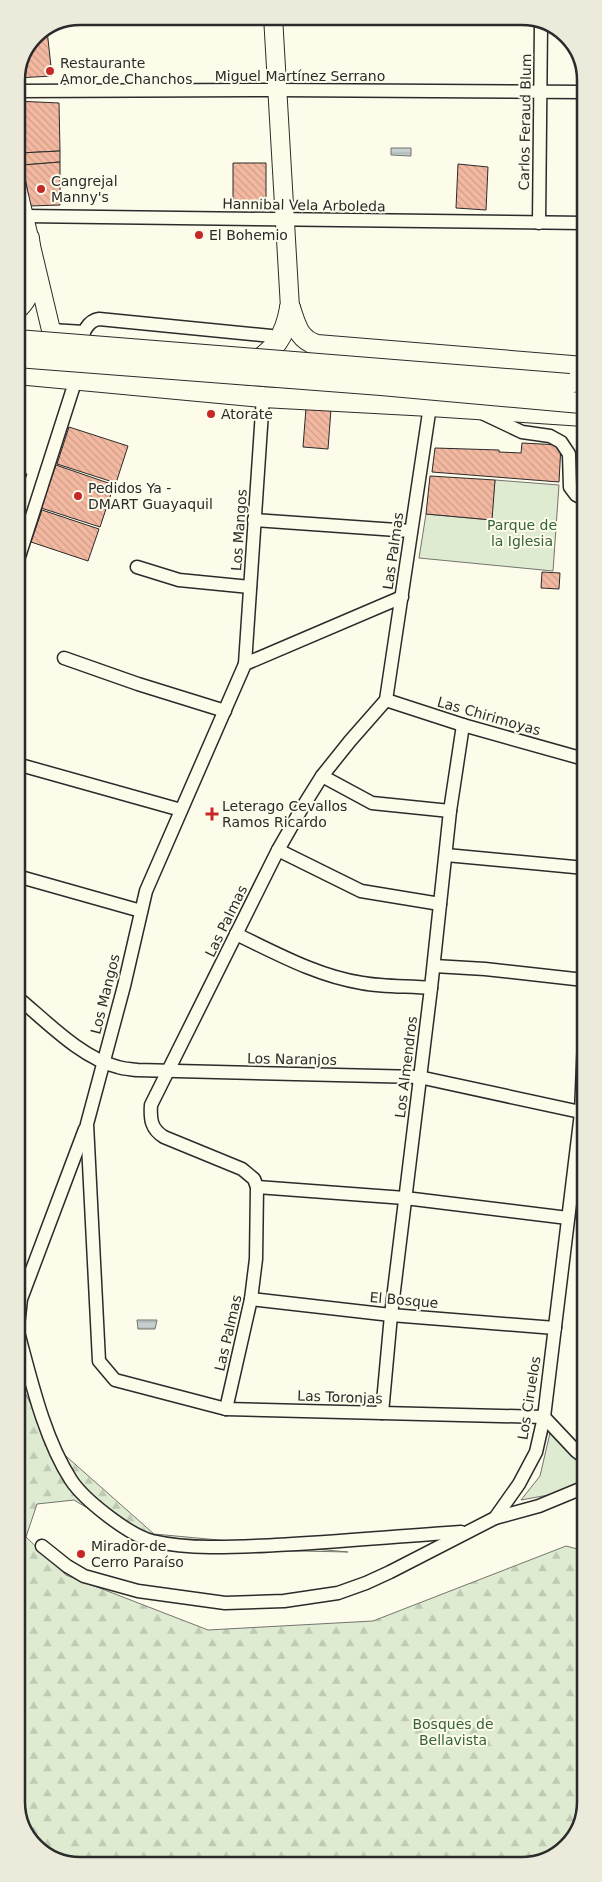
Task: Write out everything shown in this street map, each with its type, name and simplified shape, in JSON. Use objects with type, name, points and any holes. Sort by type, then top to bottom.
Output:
[{"type":"main road","points":[[184,389],[231,375],[256,362],[278,342],[286,326],[290,308],[274,25]]},
{"type":"main road","points":[[25,220],[61,344],[76,379]]},
{"type":"main road","points":[[25,301],[32,278],[29,238]]},
{"type":"main road","points":[[290,308],[300,335],[307,342],[337,347],[577,366]]},
{"type":"main road","points":[[25,341],[577,398]]},
{"type":"main road","points":[[61,344],[234,364],[256,362]]},
{"type":"main road","points":[[337,347],[322,360],[317,375],[323,392],[338,402]]},
{"type":"main road","points":[[25,358],[577,398]]},
{"type":"main road","points":[[25,375],[263,397],[473,409],[577,398]]},
{"type":"street","name":"Carlos Feraud Blum","points":[[539,223],[541,28]]},
{"type":"street","name":"Miguel Martínez Serrano","points":[[25,92],[278,90],[577,92]]},
{"type":"street","name":"Hannibal Vela Arboleda","points":[[25,216],[577,223]]},
{"type":"street","points":[[61,344],[84,332],[89,323],[99,319],[271,336]]},
{"type":"street","points":[[61,344],[84,332]]},
{"type":"street","points":[[25,538],[76,379]]},
{"type":"street","name":"Los Mangos","points":[[98,1350],[87,1124],[124,986],[146,891],[245,664],[263,397]]},
{"type":"street","name":"Las Palmas","points":[[226,1409],[251,1299],[256,1259],[257,1186],[254,1179],[242,1169],[164,1137],[157,1132],[152,1126],[150,1116],[151,1105],[278,850],[302,808],[322,776],[386,700],[430,406]]},
{"type":"street","points":[[473,409],[522,432],[550,436],[561,442],[569,454],[570,488],[577,496]]},
{"type":"street","points":[[254,520],[411,531]]},
{"type":"street","points":[[137,568],[179,580],[250,587]]},
{"type":"street","points":[[245,664],[402,597]]},
{"type":"street","points":[[64,658],[138,684],[226,711]]},
{"type":"street","name":"Las Chirimoyas","points":[[386,700],[463,725],[577,757]]},
{"type":"street","name":"Los Almendros","points":[[382,1413],[391,1314],[434,966],[450,812],[463,725]]},
{"type":"street","points":[[25,766],[181,810]]},
{"type":"street","points":[[322,776],[372,803],[450,812]]},
{"type":"street","points":[[278,850],[361,891],[440,904]]},
{"type":"street","points":[[446,854],[577,867]]},
{"type":"street","points":[[25,878],[140,912]]},
{"type":"street","points":[[236,934],[314,970],[362,984],[431,988]]},
{"type":"street","points":[[434,966],[485,969],[577,979]]},
{"type":"street","name":"Los Naranjos","points":[[25,1004],[67,1039],[103,1062],[118,1067],[419,1077],[577,1112]]},
{"type":"street","points":[[25,1288],[87,1124]]},
{"type":"street","name":"Los Ciruelos","points":[[42,1546],[67,1566],[84,1576],[138,1591],[225,1603],[284,1601],[338,1592],[366,1583],[495,1518],[519,1484],[536,1452],[544,1416],[577,1155]]},
{"type":"street","points":[[257,1186],[405,1198],[568,1218]]},
{"type":"street","name":"El Bosque","points":[[251,1299],[391,1314],[555,1328]]},
{"type":"street","name":"Las Toronjas","points":[[98,1350],[99,1361],[115,1380],[226,1409],[544,1416]]},
{"type":"street","points":[[25,1356],[55,1450],[72,1482],[97,1506],[125,1528],[150,1540],[178,1544],[238,1547],[342,1542],[466,1532]]},
{"type":"street","points":[[544,1416],[577,1452]]},
{"type":"street","points":[[495,1518],[539,1506],[577,1490]]},
{"type":"green space","name":"Parque de la Iglesia","points":[[495,480],[559,485],[553,571],[419,558],[426,514],[491,520]]},
{"type":"green space","name":"Bosques de Bellavista","points":[[25,1393],[50,1442],[154,1534],[348,1552],[154,1548],[74,1500],[37,1504],[26,1537],[66,1575],[208,1630],[373,1621],[566,1546],[577,1549],[577,1802],[576,1813],[571,1826],[566,1835],[552,1848],[529,1857],[77,1857],[59,1853],[50,1848],[39,1838],[29,1823],[25,1809]]},
{"type":"green space","points":[[550,1433],[577,1459],[577,1485],[554,1494],[521,1500],[540,1476]]},
{"type":"shaded area","points":[[391,148],[411,148],[411,156],[391,155]]},
{"type":"shaded area","points":[[137,1320],[157,1320],[155,1329],[138,1329]]},
{"type":"building","points":[[48,36],[52,76],[25,77],[29,59],[41,41]]},
{"type":"building","points":[[25,101],[59,103],[60,151],[25,153]]},
{"type":"building","points":[[60,151],[60,162],[25,165],[25,153]]},
{"type":"building","points":[[60,162],[60,205],[30,206],[25,165]]},
{"type":"building","points":[[233,163],[266,163],[266,203],[233,204]]},
{"type":"building","points":[[458,164],[488,167],[486,210],[456,208]]},
{"type":"building","points":[[306,408],[331,409],[328,449],[303,447]]},
{"type":"building","points":[[69,427],[128,446],[116,483],[57,464]]},
{"type":"building","points":[[522,443],[561,445],[559,482],[432,472],[435,448],[499,450],[499,452],[521,453]]},
{"type":"building","name":"Pedidos Ya - DMART Guayaquil","points":[[56,465],[114,485],[100,527],[41,508]]},
{"type":"building","points":[[430,476],[495,480],[492,520],[426,514]]},
{"type":"building","points":[[42,510],[99,529],[88,561],[31,542]]},
{"type":"building","points":[[542,572],[560,573],[559,589],[541,588]]},
{"type":"place","name":"Restaurante Amor de Chanchos","points":[[50,71]]},
{"type":"place","name":"Cangrejal Manny's","points":[[41,189]]},
{"type":"place","name":"El Bohemio","points":[[199,235]]},
{"type":"place","name":"Atorate","points":[[211,414]]},
{"type":"place","name":"Pedidos Ya - DMART Guayaquil","points":[[78,496]]},
{"type":"place","name":"Leterago Cevallos Ramos Ricardo","points":[[212,814]]},
{"type":"place","name":"Mirador de Cerro Paraíso","points":[[81,1554]]}]
